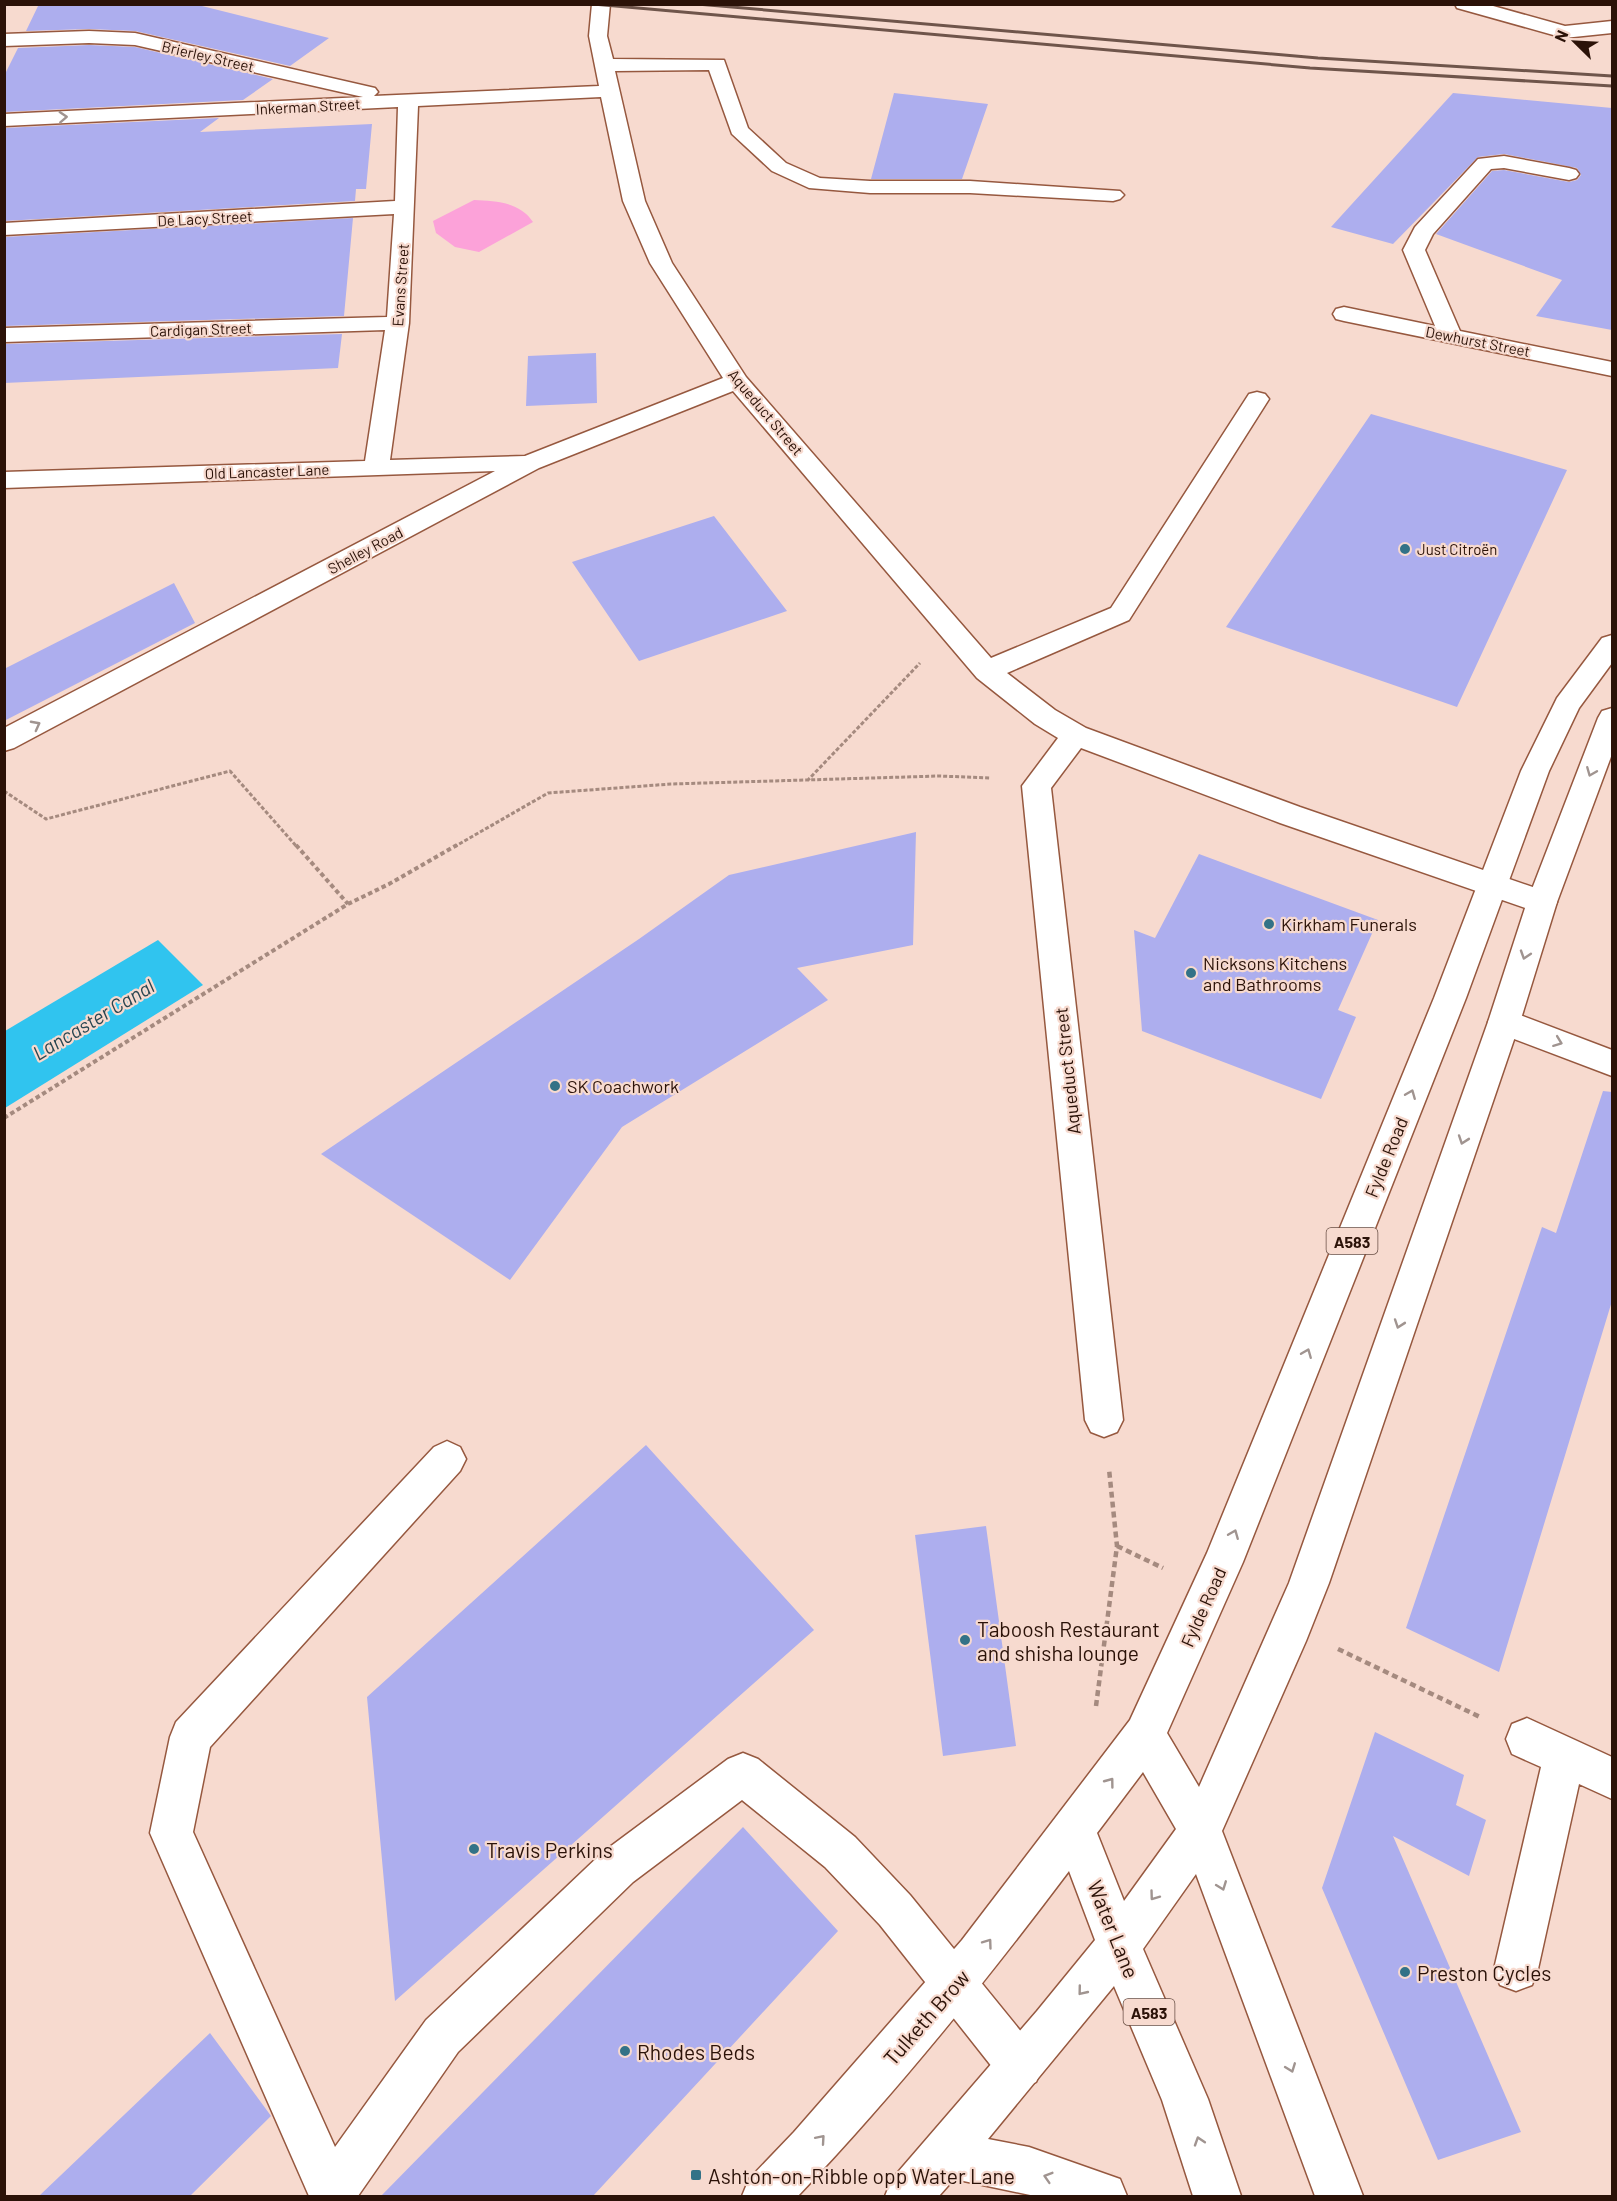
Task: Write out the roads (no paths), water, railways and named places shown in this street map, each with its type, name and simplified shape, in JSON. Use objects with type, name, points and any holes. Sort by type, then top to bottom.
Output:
[{"type":"street","name":"Aqueduct Street","points":[[601,4],[598,36],[634,201],[662,263],[737,381],[987,671],[1045,717],[1076,735],[1290,815],[1542,902]]},
{"type":"street","points":[[1464,4],[1564,32],[1612,27]]},
{"type":"street","name":"Brierley Street","points":[[4,40],[89,37],[135,39],[408,101]]},
{"type":"street","points":[[605,65],[717,64],[739,130],[779,167],[816,184],[870,187],[970,187],[1113,195]]},
{"type":"street","name":"Inkerman Street","points":[[4,120],[611,91]]},
{"type":"street","name":"Evans Street","points":[[376,468],[398,323],[408,101]]},
{"type":"street","points":[[1451,336],[1414,250],[1423,232],[1485,163],[1504,162],[1569,174]]},
{"type":"street","name":"De Lacy Street","points":[[4,229],[405,207]]},
{"type":"street","name":"Dewhurst Street","points":[[1344,314],[1612,369]]},
{"type":"street","name":"Cardigan Street","points":[[4,335],[398,323]]},
{"type":"street","name":"Shelley Road","points":[[4,741],[530,463],[737,381]]},
{"type":"street","points":[[987,671],[1120,614],[1257,399]]},
{"type":"street","name":"Old Lancaster Lane","points":[[4,480],[530,463]]},
{"type":"street","name":"Fylde Road","points":[[1074,1829],[1145,1735],[1227,1551],[1450,998],[1535,771],[1567,705],[1612,644]]},
{"type":"street","points":[[909,2196],[1119,1945],[1201,1831],[1292,1627],[1309,1583],[1504,1022],[1542,902],[1612,717]]},
{"type":"street","name":"Aqueduct Street","points":[[1076,735],[1036,786],[1104,1420]]},
{"type":"street","points":[[1504,1022],[1612,1063]]},
{"type":"street","points":[[333,2194],[171,1833],[191,1737],[447,1459]]},
{"type":"street","points":[[1145,1735],[1201,1831],[1339,2196]]},
{"type":"street","points":[[1527,1739],[1612,1778]]},
{"type":"street","points":[[1516,1969],[1564,1756]]},
{"type":"street","points":[[333,2194],[442,2036],[618,1867],[743,1774],[840,1852],[896,1910],[1020,2066]]},
{"type":"street","name":"Water Lane","points":[[1074,1829],[1119,1945],[1185,2098],[1217,2196]]},
{"type":"street","name":"Tulketh Brow","points":[[766,2196],[811,2149],[978,1956],[1074,1829]]},
{"type":"street","points":[[946,2154],[1029,2171],[1104,2196]]},
{"type":"water","name":"Lancaster Canal","points":[[158,940],[203,985],[5,1108],[5,1031]]},
{"type":"railway","points":[[593,4],[1310,68],[1612,86]]},
{"type":"railway","points":[[697,4],[1318,58],[1612,76]]},
{"type":"place","name":"Just Citroën","points":[[1405,549]]},
{"type":"place","name":"Kirkham Funerals","points":[[1269,924]]},
{"type":"place","name":"Nicksons Kitchens and Bathrooms","points":[[1191,973]]},
{"type":"place","name":"SK Coachwork","points":[[555,1086]]},
{"type":"place","name":"Taboosh Restaurant and shisha lounge","points":[[965,1640]]},
{"type":"place","name":"Travis Perkins","points":[[474,1849]]},
{"type":"place","name":"Preston Cycles","points":[[1405,1972]]},
{"type":"place","name":"Rhodes Beds","points":[[625,2051]]},
{"type":"place","name":"Ashton-on-Ribble opp Water Lane","points":[[696,2175]]}]
